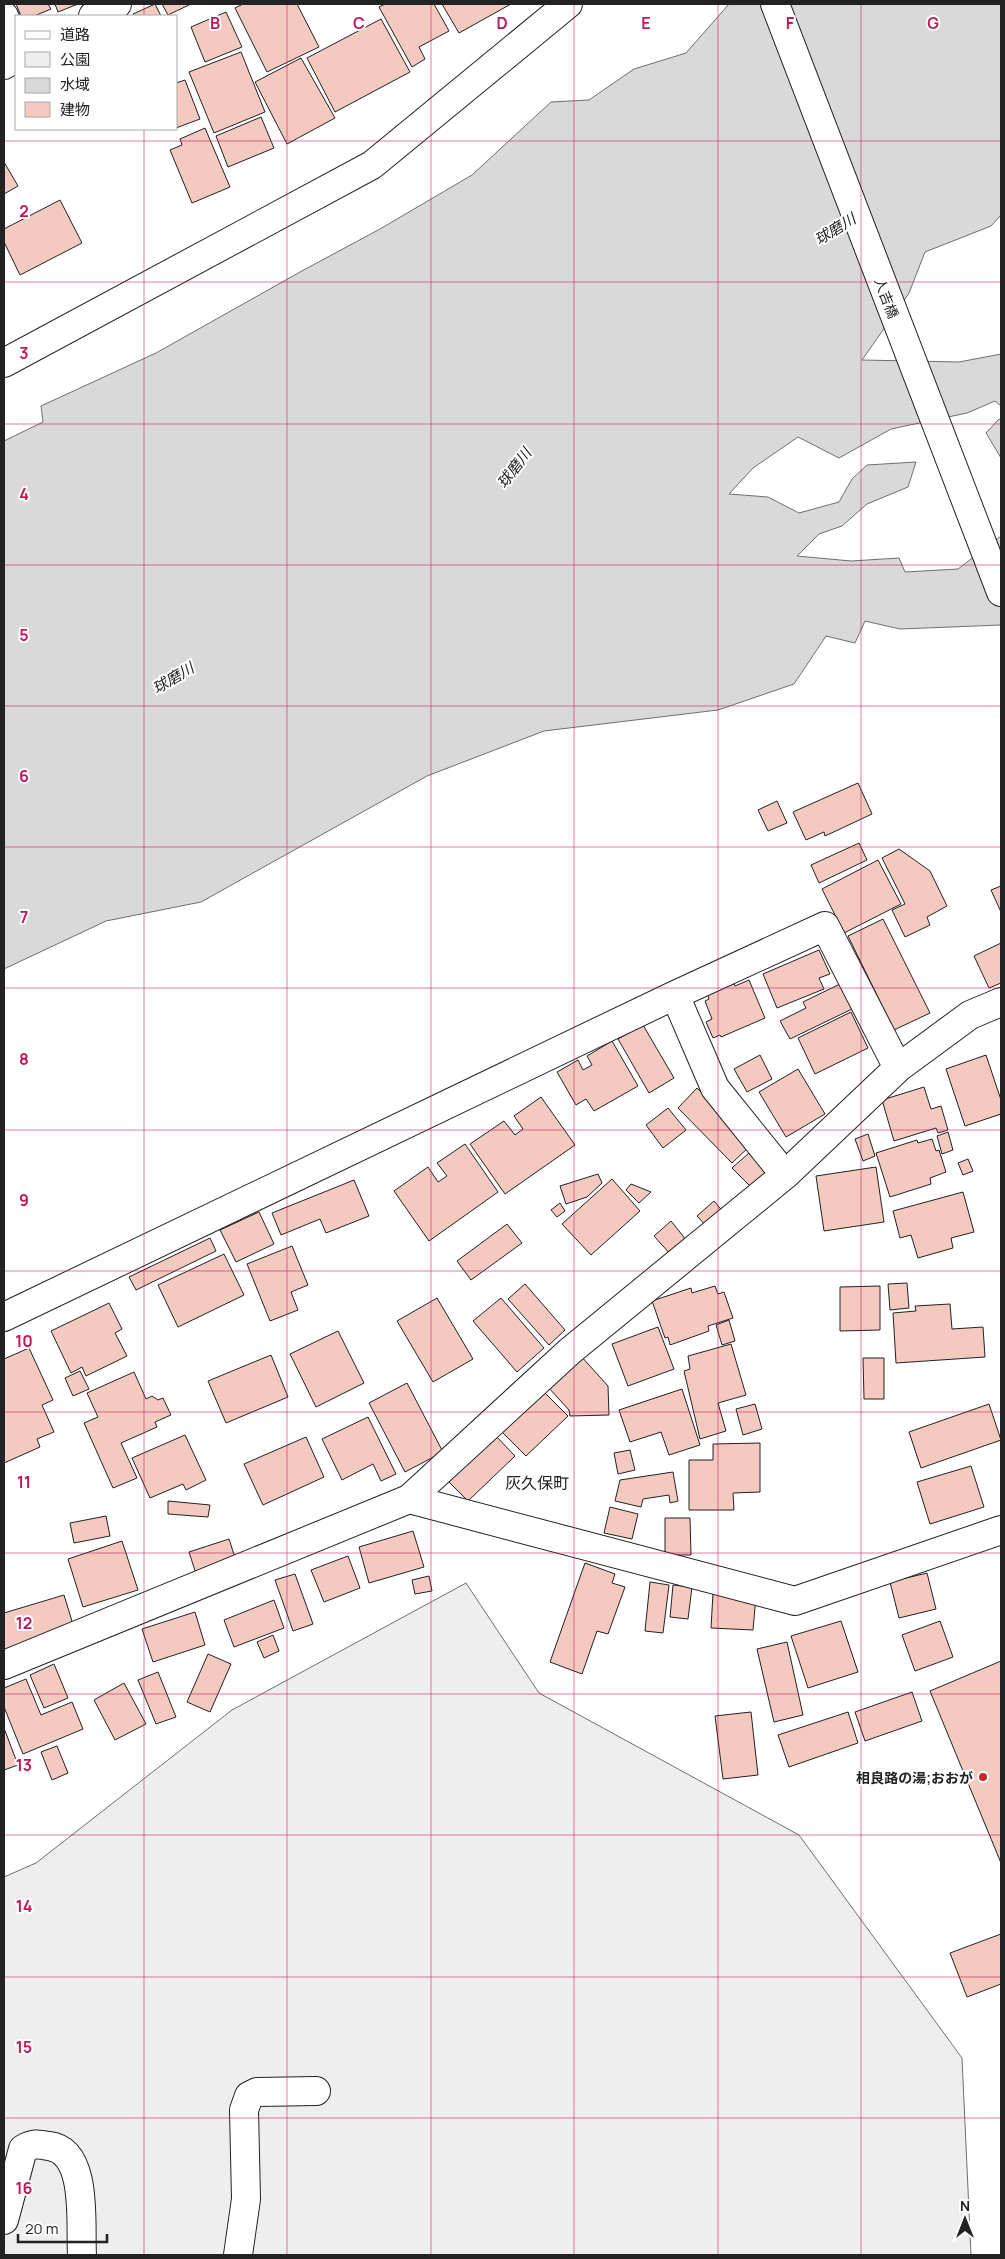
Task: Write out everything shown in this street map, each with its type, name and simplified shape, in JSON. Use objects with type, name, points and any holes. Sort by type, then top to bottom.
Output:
[{"type":"street","points":[[95,15],[117,4]]},
{"type":"street","points":[[4,363],[372,165],[568,4]]},
{"type":"street","name":"人吉橋","points":[[775,4],[1001,592]]},
{"type":"street","points":[[4,16],[15,42]]},
{"type":"street","points":[[4,66],[15,58]]},
{"type":"street","points":[[4,1317],[675,995],[825,926],[898,1068]]},
{"type":"street","points":[[675,995],[715,1088],[785,1175]]},
{"type":"street","points":[[4,1665],[409,1499],[570,1350],[785,1175],[898,1068],[970,1015],[1001,1002]]},
{"type":"street","points":[[409,1499],[796,1601],[1001,1530]]},
{"type":"street","points":[[238,2255],[246,2199],[244,2110],[249,2096],[257,2092],[316,2090]]},
{"type":"street","points":[[4,2220],[23,2149],[33,2144],[56,2146],[69,2155],[78,2177],[82,2255]]},
{"type":"green space","points":[[466,1583],[539,1693],[799,1835],[962,2058],[971,2255],[4,2255],[4,1877],[36,1863],[232,1710]]},
{"type":"water","name":"球磨川","points":[[729,4],[1001,4],[1001,215],[991,226],[925,252],[909,293],[862,360],[959,362],[1001,354],[1001,406],[995,401],[967,413],[891,429],[839,458],[798,437],[753,468],[729,494],[768,497],[799,513],[839,502],[852,479],[867,465],[916,462],[908,487],[867,504],[842,526],[819,534],[797,556],[851,561],[899,558],[905,572],[958,569],[1001,536],[1001,625],[900,629],[865,621],[855,643],[826,636],[794,684],[718,710],[544,731],[427,776],[201,902],[106,921],[4,969],[4,441],[43,422],[41,406],[156,353],[380,229],[472,175],[551,102],[589,100],[634,69],[686,53]]},
{"type":"water","points":[[999,419],[1001,420],[1001,458],[986,433]]},
{"type":"building","points":[[16,4],[48,4],[51,9],[36,15],[21,15]]},
{"type":"building","points":[[55,4],[78,4],[58,12]]},
{"type":"building","points":[[155,4],[160,15],[134,15]]},
{"type":"building","points":[[162,4],[191,4],[168,15]]},
{"type":"building","points":[[243,4],[297,4],[319,47],[267,72],[235,8]]},
{"type":"building","points":[[385,4],[434,4],[449,31],[419,47],[425,59],[412,67],[379,7]]},
{"type":"building","points":[[442,4],[511,4],[459,33]]},
{"type":"building","points":[[226,12],[242,47],[205,62],[191,27]]},
{"type":"building","points":[[381,19],[410,72],[335,112],[307,58]]},
{"type":"building","points":[[241,52],[265,112],[214,133],[189,72]]},
{"type":"building","points":[[301,58],[335,118],[287,144],[255,82]]},
{"type":"building","points":[[185,80],[200,119],[178,127],[178,82]]},
{"type":"building","points":[[261,117],[274,148],[228,167],[216,136]]},
{"type":"building","points":[[205,128],[230,187],[192,203],[170,150],[182,145],[180,139]]},
{"type":"building","points":[[4,162],[18,186],[4,194]]},
{"type":"building","points":[[60,200],[82,243],[20,275],[4,242],[4,229]]},
{"type":"building","points":[[858,783],[872,814],[825,836],[824,832],[806,840],[793,812]]},
{"type":"building","points":[[777,801],[787,823],[768,831],[758,810]]},
{"type":"building","points":[[859,843],[867,860],[819,883],[811,865]]},
{"type":"building","points":[[899,849],[930,871],[947,906],[927,917],[930,925],[905,937],[892,910],[905,904],[882,858]]},
{"type":"building","points":[[878,860],[901,904],[844,933],[822,889]]},
{"type":"building","points":[[1001,886],[1001,912],[991,890]]},
{"type":"building","points":[[883,919],[930,1013],[894,1030],[848,936]]},
{"type":"building","points":[[1001,943],[1001,983],[989,988],[974,956]]},
{"type":"building","points":[[819,950],[830,974],[819,978],[824,989],[777,1008],[763,974]]},
{"type":"building","points":[[749,980],[765,1018],[721,1037],[720,1035],[713,1038],[706,1022],[712,1019],[705,1001],[709,999],[707,993],[733,982],[735,986]]},
{"type":"building","points":[[840,984],[852,1009],[790,1039],[780,1021],[806,1008],[803,1002]]},
{"type":"building","points":[[851,1012],[868,1048],[815,1074],[798,1038]]},
{"type":"building","points":[[643,1025],[674,1078],[649,1093],[618,1039]]},
{"type":"building","points":[[612,1041],[638,1086],[594,1111],[586,1099],[576,1105],[557,1072],[578,1060],[583,1070],[592,1065],[587,1056]]},
{"type":"building","points":[[760,1055],[772,1079],[747,1092],[734,1069]]},
{"type":"building","points":[[986,1055],[1001,1100],[1001,1114],[965,1126],[946,1069]]},
{"type":"building","points":[[798,1069],[825,1114],[786,1137],[759,1092]]},
{"type":"building","points":[[924,1087],[931,1109],[941,1106],[948,1130],[938,1133],[936,1128],[894,1141],[882,1100]]},
{"type":"building","points":[[697,1088],[752,1144],[732,1163],[678,1108]]},
{"type":"building","points":[[541,1097],[575,1145],[505,1194],[470,1144],[504,1121],[515,1135],[523,1129],[514,1116]]},
{"type":"building","points":[[668,1108],[686,1130],[663,1148],[646,1125]]},
{"type":"building","points":[[948,1132],[953,1150],[942,1154],[937,1136]]},
{"type":"building","points":[[868,1134],[875,1156],[863,1161],[855,1139]]},
{"type":"building","points":[[932,1139],[936,1151],[939,1150],[946,1172],[930,1178],[931,1184],[890,1197],[876,1153],[917,1140],[918,1143]]},
{"type":"building","points":[[465,1144],[498,1192],[429,1241],[394,1191],[428,1167],[438,1182],[447,1176],[437,1163]]},
{"type":"building","points":[[749,1153],[768,1172],[752,1188],[732,1168]]},
{"type":"building","points":[[968,1159],[973,1171],[963,1175],[958,1163]]},
{"type":"building","points":[[876,1167],[884,1222],[824,1231],[816,1176]]},
{"type":"building","points":[[598,1174],[602,1183],[587,1197],[566,1204],[560,1186]]},
{"type":"building","points":[[612,1179],[640,1211],[591,1255],[562,1224]]},
{"type":"building","points":[[354,1180],[369,1216],[326,1233],[320,1219],[281,1235],[272,1213]]},
{"type":"building","points":[[631,1184],[651,1192],[639,1203],[626,1190]]},
{"type":"building","points":[[963,1192],[974,1232],[951,1238],[953,1248],[918,1258],[911,1235],[900,1238],[893,1211]]},
{"type":"building","points":[[714,1201],[724,1213],[708,1228],[697,1216]]},
{"type":"building","points":[[560,1203],[565,1211],[557,1217],[551,1210]]},
{"type":"building","points":[[259,1212],[274,1244],[236,1262],[220,1230]]},
{"type":"building","points":[[671,1221],[687,1241],[671,1255],[654,1236]]},
{"type":"building","points":[[507,1224],[522,1243],[471,1280],[457,1261]]},
{"type":"building","points":[[210,1238],[216,1251],[136,1290],[129,1277]]},
{"type":"building","points":[[292,1246],[308,1285],[291,1292],[298,1310],[270,1321],[247,1264]]},
{"type":"building","points":[[224,1254],[244,1295],[178,1327],[158,1285]]},
{"type":"building","points":[[907,1283],[909,1308],[890,1310],[888,1284]]},
{"type":"building","points":[[525,1284],[565,1330],[549,1345],[508,1299]]},
{"type":"building","points":[[715,1286],[718,1294],[724,1292],[733,1318],[708,1326],[709,1331],[670,1345],[668,1337],[665,1338],[652,1301],[691,1288],[692,1293]]},
{"type":"building","points":[[880,1286],[880,1330],[840,1331],[840,1287]]},
{"type":"building","points":[[437,1298],[473,1359],[433,1382],[397,1321]]},
{"type":"building","points":[[501,1298],[544,1348],[517,1372],[473,1321]]},
{"type":"building","points":[[109,1303],[122,1329],[115,1333],[127,1356],[86,1376],[82,1367],[71,1373],[51,1331]]},
{"type":"building","points":[[950,1304],[952,1329],[983,1327],[985,1357],[896,1363],[893,1313],[916,1311],[915,1306]]},
{"type":"building","points":[[729,1320],[735,1341],[722,1345],[716,1325]]},
{"type":"building","points":[[658,1327],[674,1369],[628,1386],[612,1344]]},
{"type":"building","points":[[338,1331],[364,1383],[316,1407],[290,1354]]},
{"type":"building","points":[[731,1344],[746,1395],[718,1403],[726,1431],[700,1439],[684,1371],[690,1369],[688,1356]]},
{"type":"building","points":[[29,1348],[53,1400],[42,1405],[54,1432],[37,1439],[40,1447],[4,1463],[4,1359]]},
{"type":"building","points":[[271,1355],[288,1397],[226,1423],[208,1381]]},
{"type":"building","points":[[580,1355],[608,1386],[609,1415],[570,1416],[569,1410],[547,1386]]},
{"type":"building","points":[[863,1358],[884,1358],[884,1399],[864,1399]]},
{"type":"building","points":[[80,1371],[89,1389],[73,1396],[65,1378]]},
{"type":"building","points":[[134,1372],[146,1399],[152,1396],[158,1400],[163,1398],[171,1415],[155,1422],[157,1427],[121,1443],[137,1478],[113,1488],[84,1423],[98,1417],[87,1393]]},
{"type":"building","points":[[407,1383],[443,1452],[405,1472],[369,1403]]},
{"type":"building","points":[[682,1389],[700,1445],[669,1455],[661,1432],[630,1442],[619,1410]]},
{"type":"building","points":[[543,1391],[568,1416],[526,1456],[502,1432]]},
{"type":"building","points":[[755,1404],[762,1429],[743,1435],[736,1409]]},
{"type":"building","points":[[989,1404],[1001,1440],[921,1468],[909,1432]]},
{"type":"building","points":[[368,1417],[396,1474],[381,1481],[373,1464],[342,1480],[322,1439]]},
{"type":"building","points":[[185,1435],[206,1480],[186,1490],[183,1484],[150,1498],[132,1458]]},
{"type":"building","points":[[495,1435],[515,1456],[468,1501],[448,1481]]},
{"type":"building","points":[[306,1437],[324,1477],[263,1505],[244,1464]]},
{"type":"building","points":[[760,1443],[760,1492],[733,1493],[734,1510],[689,1510],[689,1460],[713,1460],[713,1444]]},
{"type":"building","points":[[630,1450],[635,1470],[618,1474],[614,1453]]},
{"type":"building","points":[[971,1466],[984,1507],[930,1524],[917,1482]]},
{"type":"building","points":[[673,1472],[678,1501],[670,1503],[669,1495],[643,1499],[641,1507],[615,1501],[620,1480]]},
{"type":"building","points":[[168,1501],[210,1505],[208,1517],[168,1514]]},
{"type":"building","points":[[610,1507],[638,1514],[632,1539],[604,1533]]},
{"type":"building","points":[[106,1516],[110,1536],[74,1543],[70,1523]]},
{"type":"building","points":[[665,1518],[690,1518],[691,1555],[665,1555]]},
{"type":"building","points":[[413,1531],[424,1567],[369,1583],[359,1547]]},
{"type":"building","points":[[229,1539],[237,1564],[197,1577],[189,1552]]},
{"type":"building","points":[[122,1541],[138,1590],[83,1607],[68,1559]]},
{"type":"building","points":[[348,1556],[360,1588],[324,1602],[311,1570]]},
{"type":"building","points":[[585,1563],[615,1574],[612,1583],[625,1587],[608,1634],[597,1631],[582,1674],[550,1662]]},
{"type":"building","points":[[927,1573],[936,1609],[899,1618],[890,1582]]},
{"type":"building","points":[[295,1574],[313,1624],[293,1631],[275,1580]]},
{"type":"building","points":[[429,1576],[432,1591],[415,1594],[412,1580]]},
{"type":"building","points":[[650,1582],[669,1585],[663,1633],[645,1631]]},
{"type":"building","points":[[673,1585],[692,1587],[688,1619],[670,1617]]},
{"type":"building","points":[[713,1593],[756,1596],[753,1630],[711,1628]]},
{"type":"building","points":[[64,1595],[75,1631],[4,1653],[4,1613]]},
{"type":"building","points":[[274,1600],[284,1628],[234,1647],[224,1620]]},
{"type":"building","points":[[195,1612],[205,1645],[153,1662],[142,1629]]},
{"type":"building","points":[[841,1621],[858,1672],[808,1688],[791,1636]]},
{"type":"building","points":[[940,1621],[953,1657],[915,1671],[902,1635]]},
{"type":"building","points":[[273,1635],[279,1651],[264,1658],[257,1642]]},
{"type":"building","points":[[787,1642],[803,1715],[774,1722],[757,1649]]},
{"type":"building","points":[[208,1654],[231,1664],[210,1712],[187,1702]]},
{"type":"building","name":"相良路の湯;おおが","points":[[1001,1661],[1001,1863],[930,1691]]},
{"type":"building","points":[[54,1664],[68,1698],[44,1708],[30,1675]]},
{"type":"building","points":[[158,1672],[176,1717],[156,1724],[138,1680]]},
{"type":"building","points":[[26,1679],[41,1715],[72,1702],[83,1729],[23,1754],[4,1707],[4,1688]]},
{"type":"building","points":[[124,1683],[146,1724],[115,1740],[94,1700]]},
{"type":"building","points":[[912,1692],[922,1721],[865,1741],[855,1712]]},
{"type":"building","points":[[751,1712],[758,1775],[723,1779],[715,1716]]},
{"type":"building","points":[[848,1712],[858,1743],[789,1767],[778,1735]]},
{"type":"building","points":[[4,1728],[18,1765],[4,1770]]},
{"type":"building","points":[[57,1746],[68,1773],[52,1780],[41,1752]]},
{"type":"building","points":[[1001,1934],[1001,1984],[967,1997],[950,1953]]},
{"type":"place","name":"相良路の湯;おおが","points":[[983,1777]]},
{"type":"district","name":"灰久保町","points":[[537,1483]]}]
